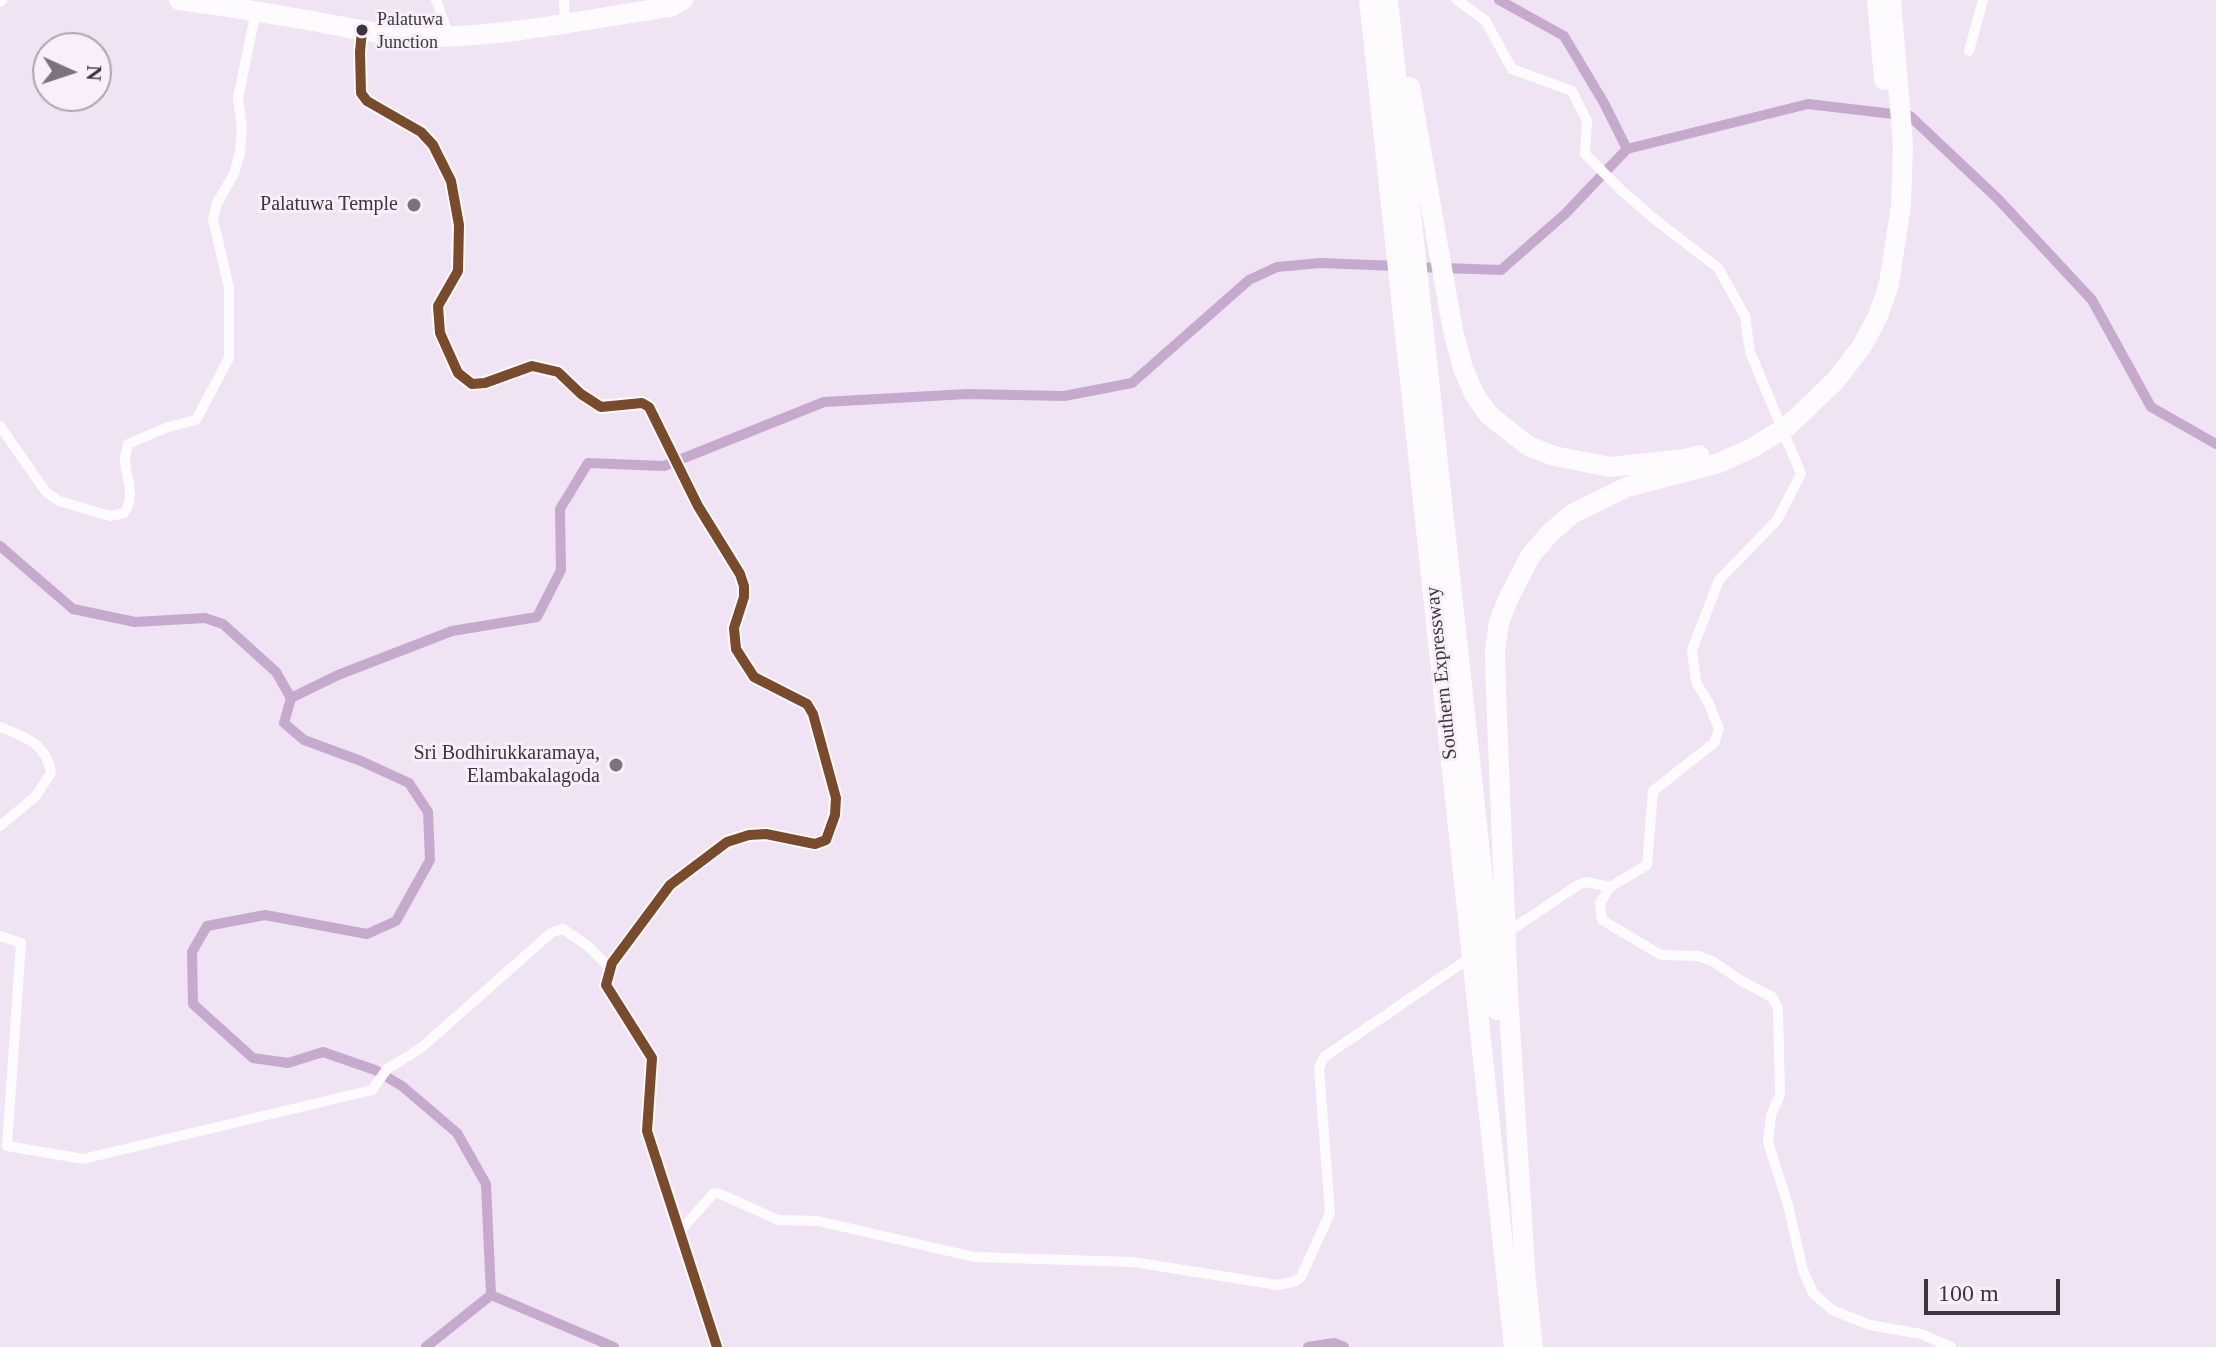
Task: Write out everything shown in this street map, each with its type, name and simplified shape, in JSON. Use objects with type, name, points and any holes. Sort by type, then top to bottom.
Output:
[{"type":"highway","points":[[179,0],[431,38],[489,34],[670,7],[683,0]]},
{"type":"highway","name":"Southern Expressway","points":[[1369,0],[1514,1347]]},
{"type":"highway","points":[[1391,0],[1453,331],[1474,394],[1488,414],[1528,446],[1554,456],[1610,467],[1686,459],[1749,436],[1796,403],[1818,382],[1863,320],[1880,281],[1888,245],[1893,155],[1885,9]]},
{"type":"highway","name":"Southern Expressway","points":[[1391,0],[1533,1347]]},
{"type":"highway","points":[[1526,1284],[1508,993],[1496,692],[1495,650],[1499,622],[1531,555],[1572,514],[1627,487],[1719,463],[1752,448],[1788,426],[1836,380],[1862,346],[1878,316],[1889,284],[1901,205],[1903,144],[1885,9]]},
{"type":"street","points":[[436,0],[449,36]]},
{"type":"street","points":[[564,0],[565,22]]},
{"type":"street","points":[[1457,0],[1485,20],[1512,69],[1572,91],[1587,121],[1585,154],[1620,189],[1718,268],[1745,316],[1750,352],[1801,474],[1777,520],[1719,580],[1692,650],[1696,682],[1719,729],[1714,743],[1653,791],[1647,865],[1610,887],[1600,903],[1602,920],[1661,955],[1699,956],[1714,962],[1772,997],[1778,1008],[1780,1095],[1771,1115],[1768,1142],[1788,1205],[1803,1270],[1813,1293],[1832,1310],[1870,1325],[1921,1334],[1951,1347]]},
{"type":"street","points":[[1969,51],[1983,0]]},
{"type":"street","points":[[0,426],[46,492],[59,501],[110,516],[124,513],[129,506],[125,459],[128,444],[168,427],[196,420],[229,358],[229,288],[213,219],[240,153],[242,128],[238,98],[256,11]]},
{"type":"street","points":[[362,30],[361,93],[367,101],[421,132],[433,145],[451,181],[459,225],[458,271],[438,306],[440,333],[458,373],[472,384],[485,383],[532,366],[558,372],[581,394],[601,407],[642,403],[649,407],[698,506],[740,574],[744,597],[734,628],[736,649],[754,677],[807,704],[813,714],[833,783],[835,815],[826,840],[815,844],[766,834],[749,835],[727,842],[670,885],[612,963],[606,985],[652,1058],[647,1131],[717,1347]]},
{"type":"street","points":[[0,727],[26,736],[41,747],[50,762],[51,773],[35,797],[0,826]]},
{"type":"street","points":[[679,1232],[713,1194],[718,1193],[778,1220],[818,1221],[974,1257],[1133,1262],[1278,1285],[1293,1282],[1301,1277],[1330,1213],[1319,1068],[1324,1057],[1578,885],[1586,882],[1610,887]]},
{"type":"street","points":[[0,936],[21,943],[7,1146],[83,1159],[372,1090],[387,1069],[421,1048],[552,932],[563,929],[588,946],[606,964],[612,963]]},
{"type":"waterway","points":[[1499,0],[1564,36],[1627,149]]},
{"type":"waterway","points":[[1414,267],[1501,270],[1565,214],[1627,149],[1808,104],[1910,116],[1998,199],[2092,300],[2151,407],[2216,444]]},
{"type":"waterway","points":[[491,1295],[486,1184],[457,1133],[402,1086],[375,1070],[323,1052],[288,1063],[253,1058],[193,1004],[192,952],[207,926],[265,915],[367,934],[396,921],[430,860],[428,812],[409,783],[304,740],[284,723],[291,698],[338,675],[452,631],[537,617],[561,570],[560,509],[588,463],[664,466],[824,402],[967,394],[1064,396],[1132,383],[1249,280],[1277,267],[1320,263],[1398,266]]},
{"type":"waterway","points":[[0,546],[73,609],[135,622],[205,618],[223,624],[276,672],[291,698]]},
{"type":"waterway","points":[[426,1347],[491,1295],[614,1347]]},
{"type":"waterway","points":[[1308,1347],[1334,1343],[1344,1347]]},
{"type":"transit line","points":[[362,30],[361,93],[367,101],[421,132],[433,145],[451,181],[459,225],[458,271],[438,306],[440,333],[458,373],[472,384],[485,383],[532,366],[558,372],[581,394],[601,407],[642,403],[649,407],[698,506],[740,574],[744,597],[734,628],[736,649],[754,677],[807,704],[813,714],[836,798],[835,815],[826,840],[815,844],[766,834],[749,835],[727,842],[670,885],[612,963],[606,985],[652,1058],[647,1131],[717,1347]]},
{"type":"place","name":"Palatuwa Junction","points":[[362,30]]},
{"type":"place","name":"Palatuwa Temple","points":[[414,205]]},
{"type":"place","name":"Sri Bodhirukkaramaya, Elambakalagoda","points":[[616,765]]}]
